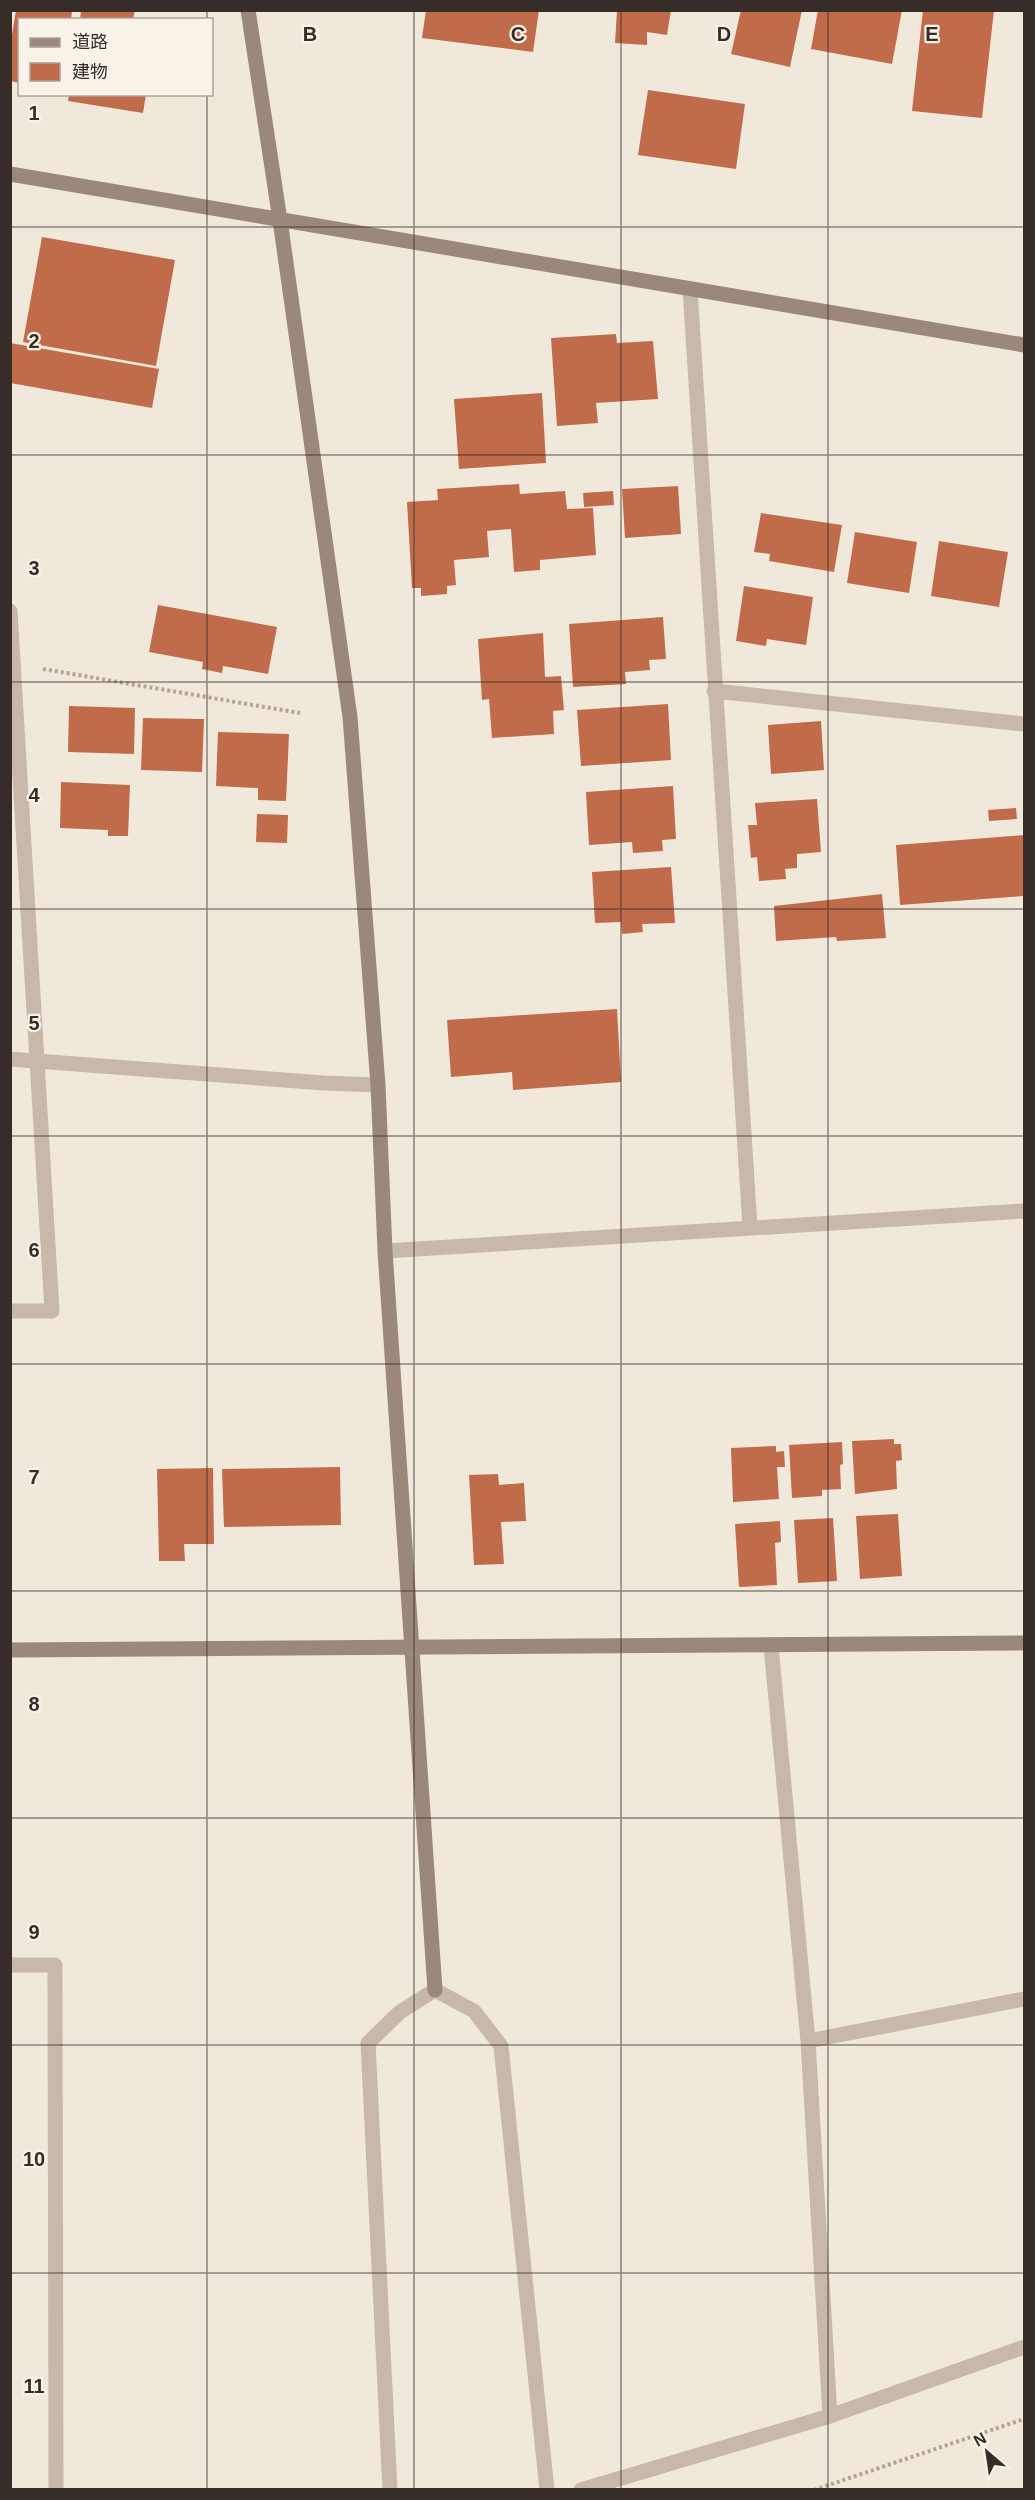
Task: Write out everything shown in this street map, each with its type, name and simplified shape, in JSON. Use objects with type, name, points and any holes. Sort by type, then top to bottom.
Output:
[{"type":"street","points":[[248,10],[350,717],[378,1085],[385,1251],[414,1647],[435,1990]]},
{"type":"street","points":[[10,174],[1024,345]]},
{"type":"street","points":[[690,289],[750,1227]]},
{"type":"street","points":[[10,611],[14,664],[17,829],[37,1061],[52,1311],[10,1311]]},
{"type":"street","points":[[714,691],[1024,724]]},
{"type":"street","points":[[10,1059],[324,1083],[378,1085]]},
{"type":"street","points":[[385,1251],[1024,1211]]},
{"type":"street","points":[[10,1650],[1024,1643]]},
{"type":"street","points":[[771,1646],[808,2041],[830,2416]]},
{"type":"street","points":[[10,1965],[55,1965],[56,2490]]},
{"type":"street","points":[[390,2490],[368,2043],[400,2012],[435,1990]]},
{"type":"street","points":[[435,1990],[474,2011],[501,2046],[547,2490]]},
{"type":"street","points":[[808,2041],[1024,1999]]},
{"type":"street","points":[[581,2490],[830,2416],[1024,2347]]},
{"type":"path","points":[[14,664],[300,713]]},
{"type":"path","points":[[814,2490],[1024,2419]]},
{"type":"building","points":[[16,10],[72,10],[71,18],[18,18],[18,83],[10,81],[10,47]]},
{"type":"building","points":[[81,10],[135,10],[133,18],[80,18]]},
{"type":"building","points":[[426,10],[539,10],[533,52],[422,38]]},
{"type":"building","points":[[617,10],[671,10],[667,35],[647,32],[647,45],[615,43]]},
{"type":"building","points":[[741,10],[802,10],[790,67],[731,54]]},
{"type":"building","points":[[818,10],[902,10],[892,64],[811,49]]},
{"type":"building","points":[[923,10],[994,10],[982,118],[912,111]]},
{"type":"building","points":[[648,90],[745,104],[736,169],[638,155]]},
{"type":"building","points":[[69,96],[146,96],[143,113],[68,101]]},
{"type":"building","points":[[42,237],[175,260],[156,366],[23,342]]},
{"type":"building","points":[[616,334],[617,343],[653,341],[658,399],[596,403],[598,423],[557,426],[551,338]]},
{"type":"building","points":[[10,343],[159,369],[152,408],[10,383]]},
{"type":"building","points":[[542,393],[546,463],[459,469],[454,399]]},
{"type":"building","points":[[519,484],[520,494],[565,491],[567,509],[593,508],[596,555],[540,560],[540,570],[514,572],[511,529],[487,531],[489,557],[454,560],[456,585],[447,586],[447,594],[421,596],[421,588],[412,588],[407,502],[438,500],[437,489]]},
{"type":"building","points":[[678,486],[681,534],[625,538],[622,489]]},
{"type":"building","points":[[613,491],[614,505],[584,507],[583,493]]},
{"type":"building","points":[[761,513],[842,525],[834,572],[769,561],[770,554],[754,552]]},
{"type":"building","points":[[855,532],[917,542],[909,593],[847,583]]},
{"type":"building","points":[[939,541],[1008,552],[999,607],[931,596]]},
{"type":"building","points":[[744,586],[813,597],[806,645],[767,639],[766,646],[736,641]]},
{"type":"building","points":[[158,605],[277,627],[268,674],[223,666],[222,673],[202,669],[203,662],[149,652]]},
{"type":"building","points":[[663,617],[666,659],[649,660],[650,670],[625,672],[626,684],[573,687],[569,624]]},
{"type":"building","points":[[543,633],[545,677],[561,676],[564,710],[553,711],[554,734],[492,738],[489,699],[482,700],[478,639]]},
{"type":"building","points":[[668,704],[671,760],[581,766],[577,710]]},
{"type":"building","points":[[69,706],[135,708],[134,754],[68,752]]},
{"type":"building","points":[[143,718],[204,719],[202,772],[141,770]]},
{"type":"building","points":[[821,721],[824,770],[771,774],[768,725]]},
{"type":"building","points":[[218,732],[289,734],[286,801],[258,800],[258,788],[216,786]]},
{"type":"building","points":[[61,782],[130,785],[128,836],[108,836],[108,830],[60,828]]},
{"type":"building","points":[[673,786],[676,839],[662,840],[663,851],[633,853],[632,842],[589,845],[586,792]]},
{"type":"building","points":[[817,799],[821,852],[797,854],[797,868],[785,869],[786,879],[759,881],[757,857],[751,858],[748,825],[757,825],[755,803]]},
{"type":"building","points":[[1016,808],[1017,819],[989,821],[988,810]]},
{"type":"building","points":[[257,814],[288,815],[287,843],[256,842]]},
{"type":"building","points":[[1024,835],[1024,896],[900,905],[896,845]]},
{"type":"building","points":[[671,867],[675,923],[642,924],[643,932],[622,934],[621,922],[595,923],[592,872]]},
{"type":"building","points":[[882,894],[886,938],[837,941],[836,937],[776,941],[774,906]]},
{"type":"building","points":[[617,1009],[621,1082],[513,1090],[512,1072],[451,1077],[447,1020]]},
{"type":"building","points":[[894,1439],[894,1444],[901,1444],[902,1460],[896,1461],[897,1489],[855,1494],[852,1441]]},
{"type":"building","points":[[842,1442],[841,1489],[822,1490],[822,1496],[792,1498],[789,1445]]},
{"type":"building","points":[[776,1446],[776,1452],[784,1451],[785,1467],[777,1467],[779,1499],[733,1502],[731,1448]]},
{"type":"building","points":[[340,1467],[341,1525],[224,1527],[222,1469]]},
{"type":"building","points":[[213,1468],[214,1544],[184,1544],[185,1561],[159,1561],[157,1469]]},
{"type":"building","points":[[498,1474],[499,1485],[524,1483],[526,1521],[501,1522],[504,1564],[474,1565],[469,1475]]},
{"type":"building","points":[[898,1514],[902,1576],[860,1579],[856,1516]]},
{"type":"building","points":[[833,1518],[837,1581],[798,1583],[794,1520]]},
{"type":"building","points":[[780,1521],[781,1542],[775,1543],[777,1585],[739,1587],[735,1524]]}]
